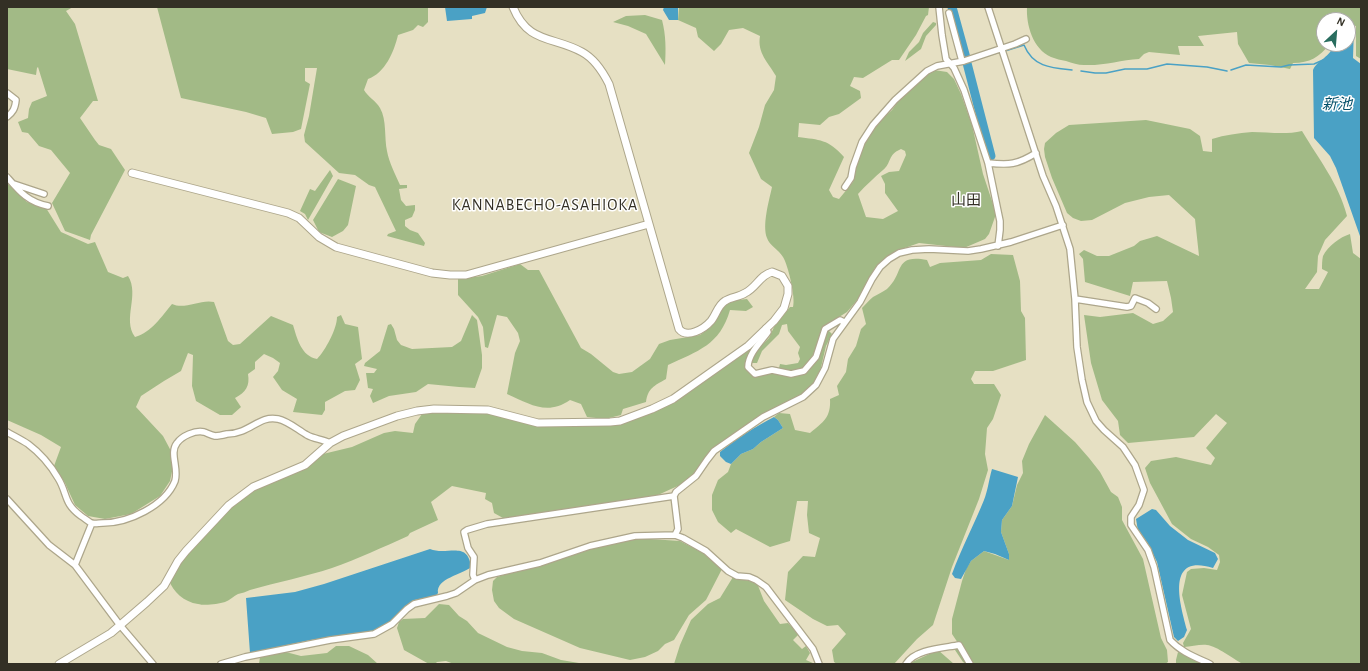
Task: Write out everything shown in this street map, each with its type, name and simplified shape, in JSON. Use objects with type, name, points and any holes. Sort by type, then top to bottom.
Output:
[{"type":"street","points":[[59,664],[111,632],[148,602],[164,586],[178,561],[186,551],[230,505],[253,487],[305,464],[330,443],[343,436],[397,416],[417,411],[434,410],[488,410],[538,423],[620,421],[673,399],[748,346],[774,321],[784,308],[788,294],[788,286],[782,276],[772,272],[764,276],[744,294],[725,301],[715,312],[711,321],[696,331],[689,334],[682,332],[679,329],[609,84],[599,67],[583,52],[530,32],[522,24],[513,7]]},
{"type":"street","points":[[940,7],[946,60],[954,68],[964,90],[988,163],[1000,221],[998,246]]},
{"type":"street","points":[[988,7],[1043,176],[1056,206],[1070,249],[1075,299],[1077,347],[1087,402],[1096,421],[1123,447],[1135,465],[1144,490],[1139,505],[1131,517],[1131,525],[1148,550],[1154,567],[1170,640],[1184,653],[1210,664]]},
{"type":"street","points":[[949,13],[965,61]]},
{"type":"street","points":[[844,187],[851,178],[853,167],[862,142],[873,125],[895,100],[927,71],[937,66],[965,61],[1026,39]]},
{"type":"street","points":[[7,93],[16,100],[16,106],[13,112],[7,117]]},
{"type":"street","points":[[988,163],[1009,164],[1023,161],[1036,153]]},
{"type":"street","points":[[132,173],[288,213],[299,218],[319,237],[336,247],[432,273],[450,275],[466,275],[649,224]]},
{"type":"street","points":[[7,177],[15,187],[28,198],[38,204],[48,206]]},
{"type":"street","points":[[14,184],[44,194]]},
{"type":"street","points":[[475,580],[473,575],[474,557],[468,548],[464,532],[467,530],[487,524],[674,496],[696,476],[714,451],[763,418],[803,397],[816,386],[825,368],[833,339],[860,302],[880,267],[889,258],[912,250],[929,249],[968,251],[998,246],[1062,226]]},
{"type":"street","points":[[1075,299],[1127,307],[1131,306],[1135,298],[1148,303],[1156,309]]},
{"type":"street","points":[[766,328],[768,332],[751,355],[748,362],[748,367],[755,374],[772,370],[790,374],[804,370],[816,357],[825,329],[840,320],[844,322]]},
{"type":"street","points":[[7,432],[28,444],[49,465],[59,480],[72,510],[92,523],[111,523],[137,516],[164,497],[176,479],[177,472],[173,448],[184,436],[194,432],[202,431],[215,436],[226,435],[241,432],[254,426],[261,420],[269,418],[279,419],[309,436],[323,439],[330,443]]},
{"type":"street","points":[[674,496],[678,529],[674,535]]},
{"type":"street","points":[[7,499],[49,545],[75,565],[120,624],[154,664]]},
{"type":"street","points":[[75,565],[92,523]]},
{"type":"street","points":[[220,664],[245,657],[330,640],[374,634],[392,624],[414,604],[447,596],[475,580],[488,575],[540,562],[613,540],[648,535],[674,535],[683,538],[706,551],[728,571],[737,576],[749,577],[766,587],[813,649],[820,664]]},
{"type":"street","points":[[906,664],[909,660],[919,654],[959,645],[970,664]]},
{"type":"green space","points":[[7,7],[73,7],[66,11],[75,24],[98,101],[93,101],[80,118],[99,145],[111,149],[125,170],[91,235],[90,240],[65,231],[52,203],[70,173],[51,150],[39,146],[28,133],[22,132],[18,122],[28,118],[29,109],[32,102],[47,96],[38,67],[36,75],[7,69]]},
{"type":"green space","points":[[157,7],[428,7],[428,22],[423,27],[418,25],[413,30],[398,35],[388,61],[379,72],[368,79],[364,90],[380,108],[384,118],[386,146],[392,168],[400,185],[407,185],[407,188],[399,189],[401,200],[406,206],[415,205],[415,210],[412,217],[405,220],[405,226],[418,233],[425,243],[424,246],[387,236],[388,234],[396,231],[375,187],[369,185],[355,175],[339,173],[305,142],[304,135],[309,116],[317,68],[305,68],[305,81],[310,84],[301,129],[293,132],[272,134],[266,118],[246,112],[181,98]]},
{"type":"green space","points":[[679,7],[929,7],[928,15],[899,60],[892,60],[863,78],[854,77],[850,86],[860,91],[861,98],[839,114],[829,117],[820,125],[799,123],[798,137],[823,141],[833,147],[844,157],[829,190],[833,197],[839,199],[853,182],[862,143],[873,127],[892,110],[899,100],[923,77],[934,70],[947,72],[954,79],[972,125],[983,174],[995,210],[995,217],[989,234],[985,239],[964,248],[919,243],[896,251],[875,268],[858,299],[847,312],[823,327],[813,355],[804,366],[798,370],[791,371],[779,368],[780,364],[786,365],[798,363],[800,359],[798,353],[800,347],[788,331],[787,324],[782,325],[779,334],[762,351],[757,363],[752,363],[752,358],[757,350],[769,338],[774,327],[790,307],[793,307],[794,303],[791,282],[785,261],[781,254],[768,241],[766,233],[766,213],[772,187],[761,179],[749,153],[759,127],[765,105],[774,90],[776,76],[760,47],[760,36],[743,28],[729,30],[721,44],[714,51],[698,37],[696,28],[678,20]],"holes":[[[901,149],[905,151],[906,155],[899,171],[889,172],[881,176],[885,184],[885,193],[898,211],[883,219],[866,217],[858,194],[888,165],[892,156],[897,151]]]},
{"type":"green space","points":[[1027,7],[1361,7],[1361,59],[1356,56],[1356,12],[1316,12],[1316,52],[1322,52],[1314,58],[1304,62],[1293,63],[1290,69],[1249,63],[1238,44],[1237,32],[1198,36],[1204,46],[1178,46],[1180,55],[1149,52],[1144,54],[1139,59],[1098,65],[1080,65],[1051,57],[1045,53],[1035,42],[1032,36],[1029,29]]},
{"type":"green space","points":[[645,15],[662,20],[666,54],[665,65],[646,34],[628,26],[613,22],[626,16]]},
{"type":"green space","points":[[933,22],[936,23],[936,25],[926,36],[921,49],[905,61],[909,52],[919,42],[923,33]]},
{"type":"green space","points":[[1146,120],[1190,129],[1200,136],[1203,151],[1212,152],[1212,139],[1222,136],[1252,132],[1283,133],[1302,131],[1328,172],[1339,193],[1347,216],[1325,240],[1318,256],[1317,272],[1305,289],[1319,289],[1328,272],[1322,269],[1323,256],[1335,242],[1350,234],[1353,253],[1361,259],[1361,664],[1243,664],[1211,646],[1201,645],[1184,647],[1183,643],[1191,629],[1182,595],[1187,572],[1191,569],[1204,568],[1217,570],[1220,562],[1219,555],[1208,547],[1191,539],[1172,524],[1150,483],[1145,468],[1151,461],[1176,457],[1211,465],[1215,458],[1206,448],[1227,423],[1216,414],[1194,437],[1128,443],[1120,435],[1118,421],[1102,400],[1091,363],[1084,315],[1100,317],[1133,313],[1153,324],[1163,321],[1173,312],[1171,298],[1167,281],[1133,282],[1130,296],[1085,282],[1083,259],[1079,254],[1084,250],[1097,256],[1109,256],[1134,246],[1140,241],[1157,236],[1199,256],[1195,219],[1169,195],[1149,197],[1125,203],[1092,220],[1081,221],[1073,218],[1067,213],[1052,178],[1044,149],[1045,143],[1056,133],[1069,125]]},
{"type":"green space","points":[[330,170],[333,176],[308,220],[305,214],[300,211],[310,189],[315,191]]},
{"type":"green space","points":[[338,179],[356,186],[348,225],[343,231],[332,237],[319,232],[313,220]]},
{"type":"green space","points":[[7,183],[27,202],[46,208],[61,232],[88,244],[95,242],[108,272],[123,278],[128,276],[132,291],[130,323],[131,330],[135,337],[151,328],[172,304],[182,306],[209,301],[214,302],[228,341],[233,345],[240,344],[271,316],[293,325],[300,346],[307,354],[317,359],[324,351],[330,340],[335,328],[337,317],[341,315],[345,324],[358,327],[362,359],[355,364],[360,380],[355,390],[345,391],[325,402],[325,410],[322,415],[293,412],[297,399],[282,390],[273,377],[278,371],[280,363],[264,354],[255,362],[255,369],[248,374],[248,385],[242,393],[235,398],[241,407],[232,415],[220,415],[196,401],[192,386],[193,355],[188,353],[181,371],[141,396],[136,407],[163,436],[171,451],[174,462],[170,481],[160,496],[131,514],[105,519],[88,516],[75,505],[65,483],[54,466],[61,447],[41,435],[7,420]]},
{"type":"green space","points":[[991,254],[1013,255],[1020,281],[1021,311],[1025,318],[1026,360],[993,371],[975,371],[971,379],[974,384],[994,384],[1001,395],[993,419],[987,428],[985,454],[988,470],[979,499],[952,567],[933,625],[917,639],[894,664],[837,664],[834,662],[832,650],[846,634],[838,625],[827,626],[813,619],[785,600],[788,572],[803,556],[815,557],[820,538],[809,533],[807,515],[808,501],[797,501],[790,541],[770,547],[736,529],[731,533],[718,522],[712,510],[712,495],[718,480],[728,472],[731,464],[741,454],[753,449],[783,428],[774,417],[779,413],[790,414],[795,430],[810,433],[825,419],[829,411],[830,399],[839,395],[837,386],[846,372],[848,359],[856,346],[861,329],[866,324],[862,308],[873,297],[887,289],[896,277],[904,262],[916,259],[927,260],[930,267],[940,263],[981,260]]},
{"type":"green space","points":[[520,264],[528,270],[539,270],[581,348],[613,372],[619,374],[632,372],[650,359],[659,344],[670,340],[700,335],[711,327],[717,311],[728,301],[747,299],[753,307],[746,311],[730,310],[726,322],[714,339],[698,351],[668,365],[666,379],[650,390],[646,402],[623,409],[621,415],[605,419],[587,417],[581,404],[570,400],[562,405],[546,408],[531,405],[507,394],[515,353],[520,341],[518,333],[507,317],[497,315],[488,348],[485,347],[483,327],[478,317],[458,295],[458,279],[482,276]]},
{"type":"green space","points":[[472,315],[477,320],[482,355],[482,368],[475,388],[428,384],[416,392],[389,396],[373,403],[370,396],[373,389],[368,388],[366,373],[374,373],[377,369],[364,366],[365,363],[380,351],[388,325],[391,324],[397,340],[401,345],[412,349],[452,347],[461,341]]},
{"type":"green space","points":[[828,330],[832,334],[826,346],[819,376],[807,392],[714,448],[685,483],[658,495],[573,510],[503,518],[494,513],[492,503],[485,499],[486,493],[452,486],[431,502],[438,520],[410,533],[408,536],[332,568],[250,590],[238,594],[225,602],[204,605],[193,603],[184,599],[173,589],[169,580],[187,551],[229,508],[257,489],[323,454],[352,447],[384,433],[395,431],[413,433],[415,424],[422,414],[446,411],[488,411],[537,424],[610,423],[647,413],[748,349],[751,349],[746,365],[747,371],[756,373],[771,372],[781,374],[802,370],[816,361],[819,357],[822,350],[824,336]]},
{"type":"green space","points":[[1045,415],[1075,442],[1100,472],[1111,492],[1118,497],[1122,507],[1122,520],[1143,559],[1161,638],[1167,650],[1168,662],[1165,664],[966,664],[955,650],[958,643],[952,634],[952,619],[966,569],[971,561],[984,551],[1009,560],[1009,554],[1001,532],[1002,520],[1012,506],[1017,485],[1023,473],[1022,461],[1029,444]]},
{"type":"green space","points":[[635,538],[680,541],[703,553],[722,569],[706,600],[689,615],[674,640],[665,644],[658,651],[645,657],[630,660],[580,648],[514,619],[499,608],[494,601],[492,590],[493,581],[497,577],[592,548]]},
{"type":"green space","points":[[733,577],[757,583],[764,601],[780,624],[788,623],[799,634],[793,640],[802,649],[806,646],[810,653],[806,660],[815,664],[674,664],[680,645],[691,620],[708,604],[720,598]]},
{"type":"green space","points":[[439,604],[449,605],[478,633],[507,647],[522,651],[542,653],[561,660],[585,664],[454,664],[446,661],[429,664],[404,650],[397,628],[399,622],[403,619],[425,618]]},
{"type":"green space","points":[[336,646],[349,646],[368,655],[378,664],[259,664],[260,657],[282,651],[301,656],[327,653]]},
{"type":"green space","points":[[938,650],[954,664],[910,664],[910,663]]},
{"type":"green space","points":[[1178,652],[1206,664],[1176,664]]},
{"type":"water","points":[[445,7],[487,7],[485,13],[472,16],[472,19],[447,21]]},
{"type":"water","points":[[664,7],[678,7],[678,20],[669,20],[663,10]]},
{"type":"water","name":"新池","points":[[1330,52],[1353,52],[1353,58],[1361,64],[1361,239],[1336,168],[1330,156],[1314,138],[1313,70],[1315,66]]},
{"type":"water","points":[[774,417],[783,428],[753,449],[741,454],[731,464],[726,462],[720,456],[720,452],[733,442]]},
{"type":"water","points":[[992,469],[1018,477],[1012,506],[1002,520],[1001,532],[1009,554],[1009,560],[984,551],[971,561],[961,579],[955,578],[952,574],[984,500]]},
{"type":"water","points":[[1152,509],[1156,510],[1170,526],[1188,540],[1215,553],[1218,559],[1213,568],[1198,565],[1188,568],[1182,574],[1179,584],[1179,595],[1187,630],[1184,637],[1178,641],[1174,637],[1157,562],[1147,542],[1138,531],[1136,519]]},
{"type":"water","points":[[430,549],[437,551],[461,551],[466,554],[471,567],[445,580],[438,588],[438,593],[436,596],[415,600],[401,611],[392,621],[375,631],[311,640],[250,653],[246,598],[295,592]]},
{"type":"waterway","points":[[952,7],[966,58]]},
{"type":"waterway","points":[[1005,51],[1024,45],[1032,58],[1038,62],[1050,67],[1072,70]]},
{"type":"waterway","points":[[977,59],[1000,52]]},
{"type":"waterway","points":[[1231,70],[1246,65],[1281,67],[1289,65],[1314,64],[1323,60]]},
{"type":"waterway","points":[[967,63],[991,156]]},
{"type":"waterway","points":[[1081,71],[1106,73],[1125,69],[1147,69],[1167,64],[1207,67],[1227,71]]},
{"type":"district","name":"山田","points":[[966,200]]},
{"type":"district","name":"KANNABECHO-ASAHIOKA","points":[[545,205]]}]
